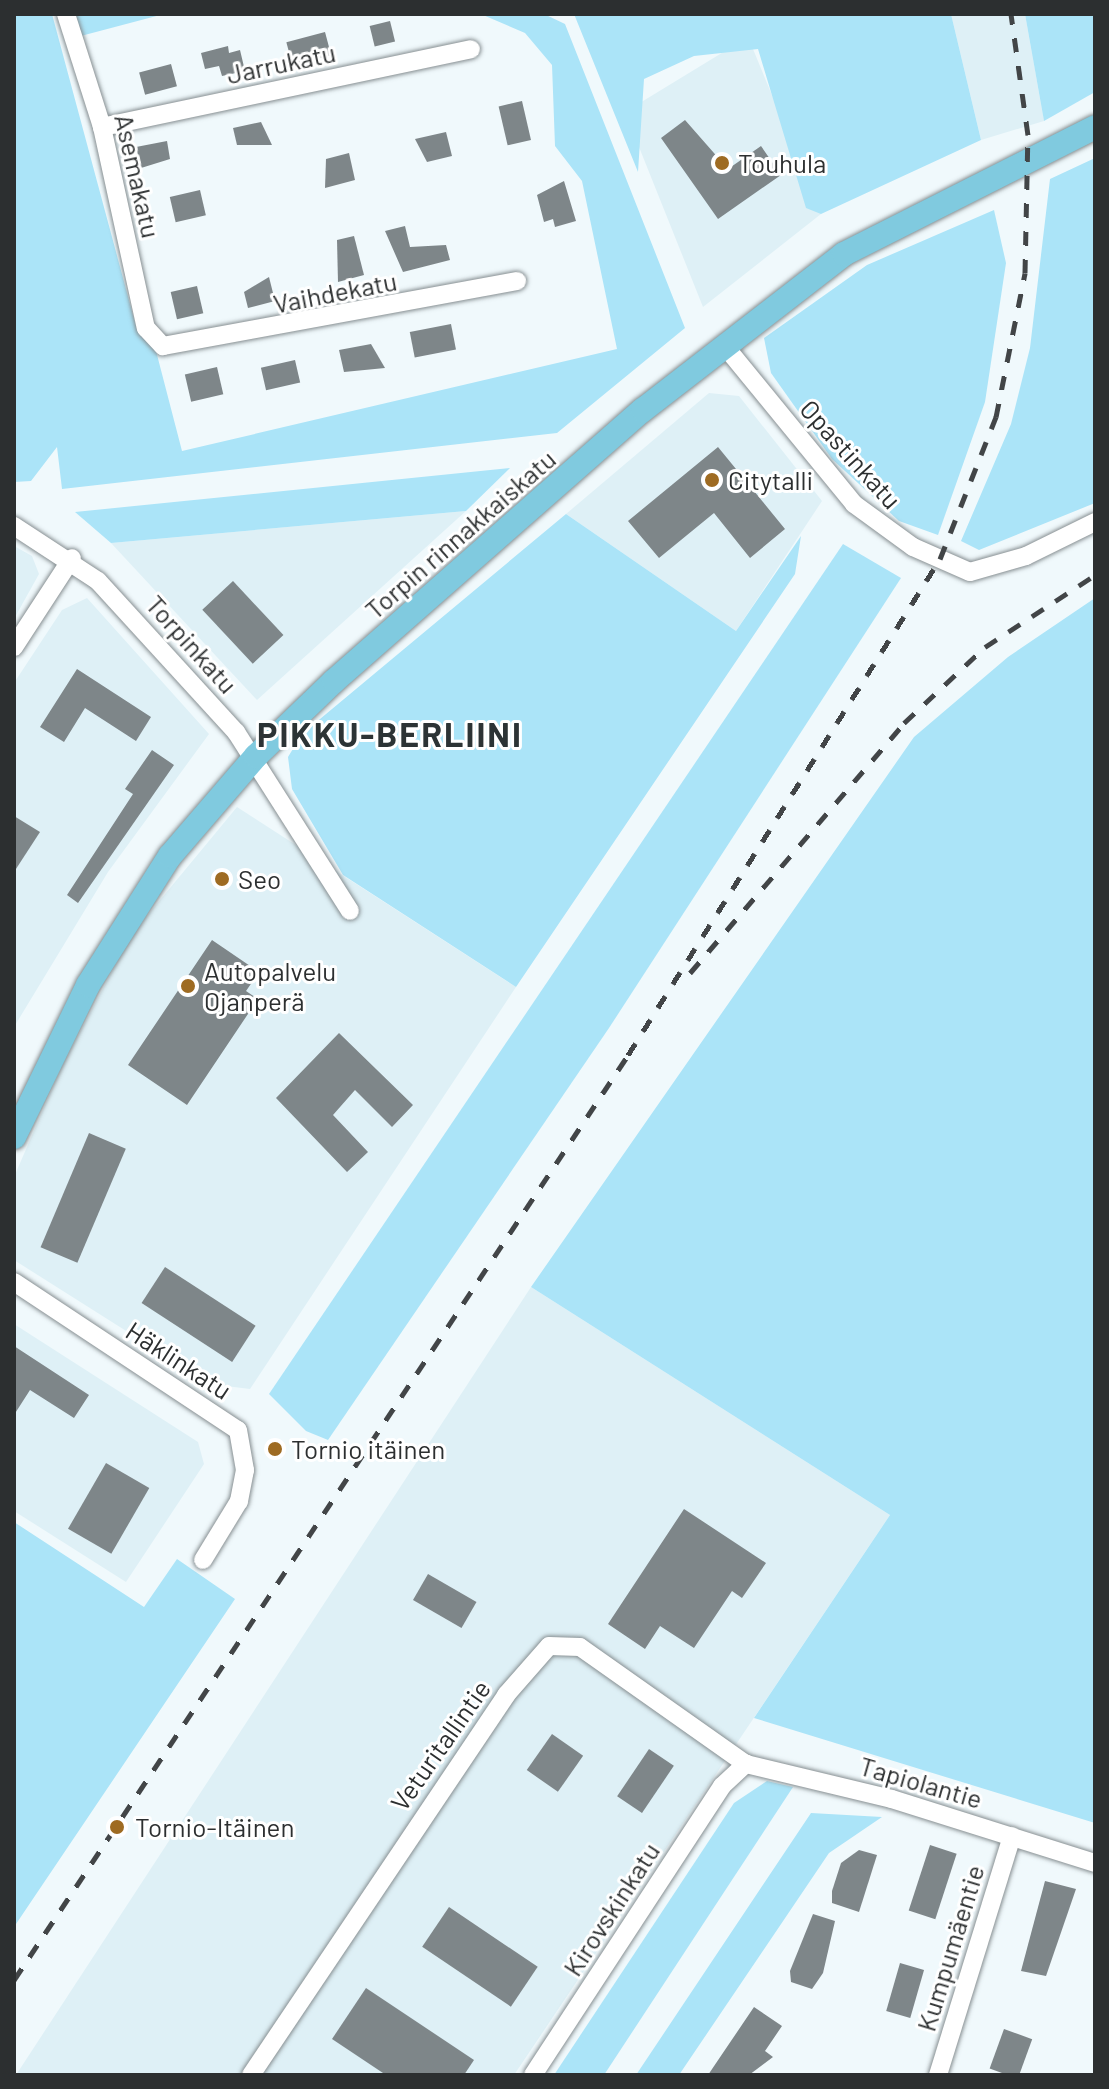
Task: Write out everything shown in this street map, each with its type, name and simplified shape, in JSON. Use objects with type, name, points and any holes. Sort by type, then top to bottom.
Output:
[{"type":"main road","name":"Torpin rinnakkaiskatu","points":[[14,1137],[58,1041],[130,917],[202,814],[256,756],[724,345],[844,254],[1095,127]]},
{"type":"street","name":"Asemakatu","points":[[66,14],[102,127],[146,328],[163,346]]},
{"type":"street","name":"Jarrukatu","points":[[102,127],[471,49]]},
{"type":"street","name":"Vaihdekatu","points":[[163,346],[517,281]]},
{"type":"street","name":"Opastinkatu","points":[[724,345],[854,504],[913,547],[970,572],[1026,556],[1095,522]]},
{"type":"street","name":"Torpinkatu","points":[[14,526],[72,558],[256,756],[350,911]]},
{"type":"street","points":[[14,647],[72,558]]},
{"type":"street","name":"Häklinkatu","points":[[14,1282],[238,1430],[245,1470],[239,1501],[203,1560]]},
{"type":"street","name":"Veturitallintie","points":[[251,2075],[506,1695],[549,1646],[580,1647],[740,1769]]},
{"type":"street","name":"Tapiolantie","points":[[740,1769],[1012,1836],[1095,1863]]},
{"type":"street","name":"Kirovskinkatu","points":[[533,2075],[740,1769]]},
{"type":"street","name":"Kumpumäentie","points":[[938,2075],[1012,1836]]},
{"type":"shaded area","points":[[14,14],[52,14],[137,330],[155,347],[182,451],[617,349],[582,181],[555,146],[552,65],[525,33],[483,15],[434,14],[544,14],[565,24],[685,328],[557,433],[62,489],[57,447],[31,481],[14,482]]},
{"type":"shaded area","points":[[71,14],[164,14],[77,37]]},
{"type":"shaded area","points":[[574,14],[951,14],[981,140],[821,214],[806,208],[758,49],[694,56],[644,79],[638,172]]},
{"type":"shaded area","points":[[951,14],[1025,14],[1044,121],[981,140]]},
{"type":"shaded area","points":[[1025,14],[1095,14],[1095,92],[1044,121]]},
{"type":"shaded area","name":"Touhula","points":[[748,37],[821,214],[703,307],[625,112]]},
{"type":"shaded area","points":[[1095,158],[1095,503],[979,550],[961,541],[1011,424],[1030,348],[1050,179]]},
{"type":"shaded area","points":[[994,210],[1006,263],[985,402],[938,535],[899,521],[832,459],[771,373],[764,338],[867,265]]},
{"type":"shaded area","points":[[709,393],[739,396],[822,501],[736,631],[566,514]]},
{"type":"shaded area","points":[[510,468],[466,511],[111,543],[75,512]]},
{"type":"shaded area","points":[[466,511],[257,700],[111,543]]},
{"type":"shaded area","points":[[566,514],[736,631],[801,536],[795,574],[516,987],[343,875],[292,789],[288,757],[302,734]]},
{"type":"shaded area","points":[[843,544],[901,578],[609,1028],[328,1440],[306,1431],[269,1394]]},
{"type":"shaded area","points":[[14,546],[32,556],[39,574],[14,619]]},
{"type":"shaded area","points":[[87,598],[209,734],[108,872],[14,1027],[14,683],[62,610]]},
{"type":"shaded area","points":[[1095,598],[1095,1823],[754,1718],[890,1515],[531,1287],[914,737],[1008,657]]},
{"type":"shaded area","points":[[237,807],[516,987],[250,1389],[210,1384],[14,1260],[14,1177],[62,1066],[132,934]]},
{"type":"shaded area","points":[[531,1287],[890,1515],[514,2075],[16,2075]]},
{"type":"shaded area","points":[[14,1324],[198,1442],[204,1464],[126,1582],[14,1511]]},
{"type":"shaded area","points":[[14,1522],[144,1607],[177,1559],[235,1599],[14,1927]]},
{"type":"shaded area","points":[[767,1781],[793,1787],[604,2075],[554,2075],[734,1803]]},
{"type":"shaded area","points":[[811,1813],[882,1817],[829,1853],[679,2075],[636,2075]]},
{"type":"building","points":[[390,21],[395,41],[375,46],[370,26]]},
{"type":"building","points":[[325,32],[331,55],[293,66],[286,42]]},
{"type":"building","points":[[228,46],[229,53],[240,50],[245,71],[222,76],[219,66],[205,69],[201,53]]},
{"type":"building","points":[[171,64],[177,86],[145,95],[139,73]]},
{"type":"building","points":[[522,101],[531,140],[508,145],[499,106]]},
{"type":"building","points":[[685,120],[728,169],[761,146],[781,175],[718,219],[661,138]]},
{"type":"building","points":[[261,122],[272,145],[237,145],[233,128]]},
{"type":"building","points":[[446,132],[452,156],[427,162],[415,139]]},
{"type":"building","points":[[167,141],[170,159],[141,168],[136,147]]},
{"type":"building","points":[[349,153],[355,180],[325,188],[326,159]]},
{"type":"building","points":[[564,181],[576,221],[555,227],[553,219],[544,222],[537,195]]},
{"type":"building","points":[[200,190],[206,215],[176,222],[170,197]]},
{"type":"building","points":[[405,226],[410,247],[446,245],[450,260],[403,272],[385,231]]},
{"type":"building","points":[[354,236],[364,275],[338,282],[337,240]]},
{"type":"building","points":[[269,277],[275,301],[248,308],[244,292]]},
{"type":"building","points":[[197,286],[203,313],[177,319],[171,292]]},
{"type":"building","points":[[451,324],[456,350],[415,358],[410,332]]},
{"type":"building","points":[[371,344],[385,368],[344,372],[339,350]]},
{"type":"building","points":[[295,360],[300,382],[266,390],[261,368]]},
{"type":"building","points":[[217,367],[223,394],[191,402],[185,374]]},
{"type":"building","name":"Citytalli","points":[[718,447],[785,529],[750,558],[714,513],[659,558],[628,521]]},
{"type":"building","points":[[233,581],[283,635],[253,664],[202,610]]},
{"type":"building","points":[[77,669],[151,717],[136,741],[85,708],[64,742],[40,727]]},
{"type":"building","points":[[152,750],[174,765],[78,903],[67,895],[133,794],[125,789]]},
{"type":"building","points":[[14,816],[40,832],[14,872]]},
{"type":"building","points":[[212,940],[259,972],[246,991],[258,999],[187,1105],[128,1065]]},
{"type":"building","points":[[339,1033],[413,1105],[392,1127],[355,1090],[333,1115],[368,1152],[347,1172],[276,1098]]},
{"type":"building","points":[[89,1133],[126,1149],[77,1263],[41,1247]]},
{"type":"building","points":[[165,1267],[256,1326],[232,1362],[142,1303]]},
{"type":"building","points":[[14,1346],[89,1395],[74,1418],[30,1390],[14,1415]]},
{"type":"building","points":[[106,1463],[149,1488],[111,1554],[68,1529]]},
{"type":"building","points":[[684,1509],[766,1563],[742,1598],[732,1591],[694,1648],[660,1626],[645,1649],[608,1624]]},
{"type":"building","points":[[428,1574],[476,1602],[461,1628],[413,1600]]},
{"type":"building","points":[[552,1734],[583,1756],[558,1792],[527,1770]]},
{"type":"building","points":[[649,1749],[674,1766],[642,1813],[617,1796]]},
{"type":"building","points":[[930,1845],[957,1854],[935,1919],[909,1911]]},
{"type":"building","points":[[859,1850],[877,1855],[859,1912],[832,1903],[832,1891],[841,1863]]},
{"type":"building","points":[[1045,1881],[1076,1889],[1046,1976],[1021,1971]]},
{"type":"building","points":[[449,1907],[538,1967],[511,2007],[422,1947]]},
{"type":"building","points":[[813,1914],[835,1921],[823,1973],[812,1989],[791,1982],[790,1971]]},
{"type":"building","points":[[900,1963],[924,1970],[910,2018],[886,2011]]},
{"type":"building","points":[[366,1988],[474,2060],[464,2075],[386,2075],[332,2039]]},
{"type":"building","points":[[754,2007],[782,2026],[765,2051],[773,2057],[749,2075],[708,2075]]},
{"type":"building","points":[[1004,2029],[1032,2039],[1019,2075],[1008,2075],[990,2068]]},
{"type":"railway","points":[[14,1980],[628,1055],[940,559],[996,417],[1025,273],[1028,135],[1011,14]]},
{"type":"railway","points":[[690,973],[904,723],[985,647],[1095,575]]},
{"type":"place","name":"Touhula","points":[[722,163]]},
{"type":"place","name":"Citytalli","points":[[712,480]]},
{"type":"place","name":"Seo","points":[[222,879]]},
{"type":"place","name":"Autopalvelu Ojanperä","points":[[188,986]]},
{"type":"place","name":"Tornio itäinen","points":[[275,1449]]},
{"type":"place","name":"Tornio-Itäinen","points":[[117,1827]]},
{"type":"district","name":"PIKKU-BERLIINI","points":[[390,734]]}]
